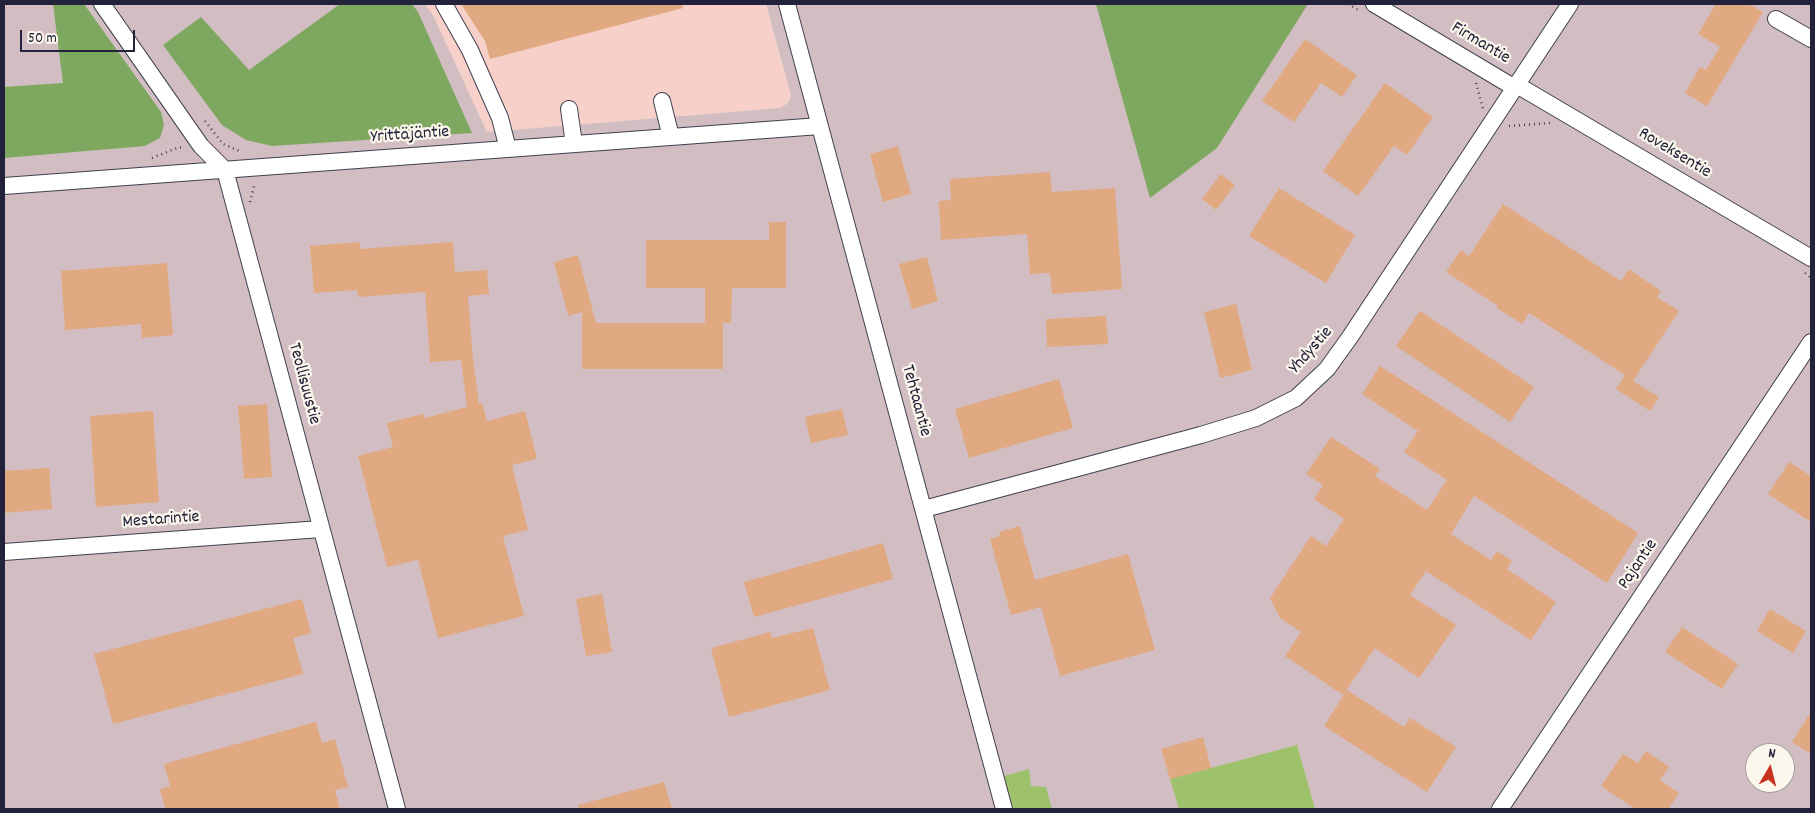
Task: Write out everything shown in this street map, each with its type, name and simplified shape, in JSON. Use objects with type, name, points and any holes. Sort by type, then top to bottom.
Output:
[{"type":"street","points":[[102,4],[201,146],[225,170]]},
{"type":"street","points":[[444,4],[470,50],[500,118],[508,148]]},
{"type":"street","name":"Tehtaantie","points":[[787,4],[1004,809]]},
{"type":"street","name":"Yhdystie","points":[[924,509],[1201,435],[1256,418],[1296,398],[1327,369],[1350,337],[1570,4]]},
{"type":"street","name":"Firmantie","points":[[1369,9],[1516,86]]},
{"type":"street","points":[[1776,19],[1811,39]]},
{"type":"street","name":"Roveksentie","points":[[1516,86],[1811,258]]},
{"type":"street","points":[[662,101],[671,137]]},
{"type":"street","points":[[569,109],[574,144]]},
{"type":"street","name":"Yrittäjäntie","points":[[4,186],[820,126]]},
{"type":"street","name":"Teollisuustie","points":[[225,170],[397,809]]},
{"type":"street","name":"Pajantie","points":[[1500,809],[1811,342]]},
{"type":"street","name":"Mestarintie","points":[[4,552],[321,529]]},
{"type":"path","points":[[1348,4],[1369,9]]},
{"type":"path","points":[[1474,78],[1484,113],[1504,127],[1550,123]]},
{"type":"path","points":[[143,159],[153,158],[177,148],[223,144]]},
{"type":"path","points":[[1798,269],[1811,278]]},
{"type":"shaded area","points":[[4,4],[425,4],[433,15],[487,132],[780,108],[788,103],[791,96],[766,4],[1811,4],[1811,809],[4,809]]},
{"type":"shaded area","points":[[425,4],[766,4],[791,96],[788,103],[780,108],[487,132],[433,15]]},
{"type":"green space","points":[[53,4],[84,4],[161,112],[164,125],[160,138],[145,146],[4,158],[4,87],[63,83]]},
{"type":"green space","points":[[340,4],[412,4],[418,12],[472,133],[272,146],[246,140],[222,125],[163,45],[201,17],[249,70]]},
{"type":"green space","points":[[1096,4],[1308,4],[1217,148],[1150,198]]},
{"type":"green space","points":[[1297,745],[1315,809],[1179,809],[1170,779]]},
{"type":"green space","points":[[1029,769],[1031,786],[1046,787],[1052,809],[1013,809],[1004,776]]},
{"type":"building","points":[[461,4],[682,4],[683,8],[490,59],[485,41]]},
{"type":"building","points":[[1716,4],[1749,4],[1763,12],[1707,106],[1685,93],[1700,67],[1706,70],[1720,47],[1698,34]]},
{"type":"building","points":[[1305,39],[1357,75],[1342,97],[1321,83],[1294,122],[1262,101]]},
{"type":"building","points":[[1385,83],[1433,117],[1407,155],[1394,146],[1358,196],[1323,171]]},
{"type":"building","points":[[898,146],[911,194],[883,202],[870,154]]},
{"type":"building","points":[[1050,172],[1052,192],[1115,188],[1122,289],[1052,294],[1050,273],[1030,274],[1027,234],[941,240],[939,201],[951,200],[950,179]]},
{"type":"building","points":[[1221,174],[1235,185],[1216,210],[1202,199]]},
{"type":"building","points":[[1279,188],[1355,235],[1326,283],[1249,236]]},
{"type":"building","points":[[1503,204],[1621,281],[1629,269],[1661,291],[1657,297],[1679,311],[1633,381],[1659,397],[1650,411],[1616,389],[1625,375],[1529,313],[1522,324],[1446,272],[1461,250],[1469,256]]},
{"type":"building","points":[[769,222],[786,222],[786,288],[732,288],[731,323],[723,323],[723,369],[582,369],[582,312],[568,316],[554,262],[578,255],[596,323],[705,323],[705,288],[646,288],[646,240],[769,240]]},
{"type":"building","points":[[360,242],[360,249],[453,242],[455,272],[487,270],[489,294],[468,296],[479,404],[482,403],[487,421],[525,411],[537,459],[512,465],[528,530],[503,536],[524,616],[438,638],[418,560],[387,567],[358,456],[393,447],[387,423],[423,414],[425,418],[467,407],[461,360],[430,362],[425,292],[358,297],[357,290],[314,293],[310,246]]},
{"type":"building","points":[[927,257],[938,301],[912,309],[899,264]]},
{"type":"building","points":[[167,263],[173,335],[142,338],[141,324],[65,330],[61,271]]},
{"type":"building","points":[[1236,304],[1252,370],[1220,378],[1204,312]]},
{"type":"building","points":[[1420,311],[1534,387],[1510,422],[1396,346]]},
{"type":"building","points":[[1106,316],[1108,344],[1047,347],[1046,319]]},
{"type":"building","points":[[1380,366],[1638,533],[1607,583],[1474,496],[1451,534],[1491,560],[1497,551],[1512,561],[1507,569],[1556,602],[1531,640],[1426,571],[1410,595],[1456,625],[1419,678],[1375,648],[1343,695],[1285,656],[1301,632],[1280,618],[1270,598],[1311,536],[1326,546],[1344,519],[1314,499],[1323,485],[1306,474],[1331,437],[1380,469],[1375,476],[1427,510],[1447,480],[1404,452],[1418,431],[1362,394]]},
{"type":"building","points":[[1059,379],[1073,428],[969,458],[955,409]]},
{"type":"building","points":[[267,404],[272,477],[244,479],[238,406]]},
{"type":"building","points":[[842,409],[848,435],[811,443],[805,417]]},
{"type":"building","points":[[153,411],[159,502],[96,507],[90,416]]},
{"type":"building","points":[[1789,462],[1811,476],[1811,522],[1768,494]]},
{"type":"building","points":[[49,468],[52,509],[4,513],[4,471]]},
{"type":"building","points":[[1020,526],[1035,580],[1128,554],[1155,650],[1060,676],[1041,607],[1011,615],[990,539],[1000,536],[999,532]]},
{"type":"building","points":[[883,543],[893,579],[754,617],[744,582]]},
{"type":"building","points":[[602,594],[612,652],[586,656],[576,599]]},
{"type":"building","points":[[302,599],[311,633],[293,638],[303,674],[113,724],[94,654]]},
{"type":"building","points":[[1770,609],[1806,631],[1793,653],[1757,631]]},
{"type":"building","points":[[1682,627],[1738,664],[1722,689],[1665,652]]},
{"type":"building","points":[[813,628],[830,690],[729,717],[711,648],[770,632],[772,638]]},
{"type":"building","points":[[1347,690],[1404,727],[1410,718],[1456,747],[1427,792],[1324,726]]},
{"type":"building","points":[[1811,712],[1811,754],[1792,742]]},
{"type":"building","points":[[316,722],[322,743],[335,739],[348,787],[335,790],[340,809],[165,809],[160,789],[170,786],[164,764]]},
{"type":"building","points":[[1203,737],[1211,768],[1170,779],[1161,749]]},
{"type":"building","points":[[1646,751],[1669,767],[1660,780],[1679,793],[1668,809],[1635,809],[1601,786],[1623,754],[1638,763]]},
{"type":"building","points":[[664,782],[672,809],[579,809],[578,805]]}]
